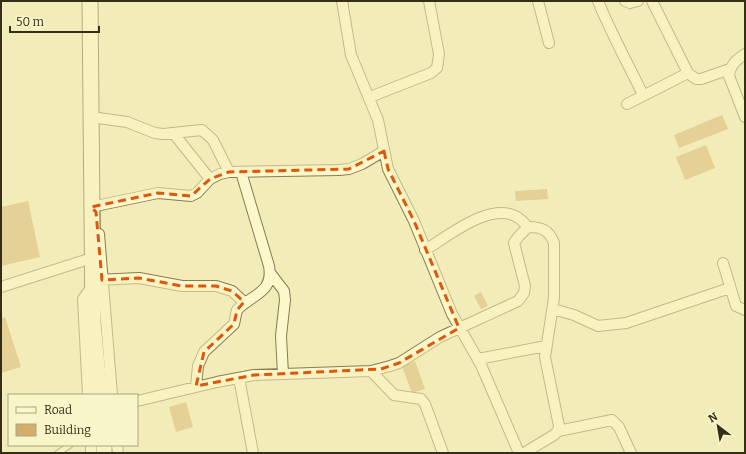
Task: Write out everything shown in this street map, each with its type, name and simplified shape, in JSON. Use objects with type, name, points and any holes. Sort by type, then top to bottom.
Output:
[{"type":"main road","points":[[90,1],[92,258],[96,282],[93,323],[100,394]]},
{"type":"street","points":[[342,1],[354,64],[370,97],[378,120],[388,169],[414,221],[452,314],[478,360],[519,453]]},
{"type":"street","points":[[370,97],[431,73],[437,68],[440,54],[429,1]]},
{"type":"street","points":[[538,1],[549,43]]},
{"type":"street","points":[[598,1],[607,24],[622,50],[643,95]]},
{"type":"street","points":[[625,1],[630,3],[638,1]]},
{"type":"street","points":[[652,1],[688,73],[701,79],[730,69]]},
{"type":"street","points":[[745,54],[733,63],[730,69],[732,85],[745,117]]},
{"type":"street","points":[[627,104],[688,73]]},
{"type":"street","points":[[90,117],[118,120],[135,124],[155,133],[174,134],[202,130],[208,133],[213,140],[229,172]]},
{"type":"street","points":[[174,134],[210,179]]},
{"type":"street","points":[[91,207],[158,193],[168,192],[191,196],[197,194],[210,179],[220,174],[229,172],[349,169],[372,159],[384,151]]},
{"type":"street","points":[[241,172],[271,274],[284,291],[285,300],[281,336],[283,374]]},
{"type":"street","points":[[91,207],[96,212],[96,282],[112,394]]},
{"type":"street","points":[[425,250],[475,220],[489,215],[509,214],[517,217],[528,227],[538,227],[545,230],[551,236],[554,243],[555,287],[553,309],[546,346],[545,366],[557,413],[558,431]]},
{"type":"street","points":[[138,401],[196,386],[239,378],[283,374],[371,371],[399,363],[440,337],[518,301],[524,293],[524,277],[514,243],[528,227]]},
{"type":"street","points":[[1,287],[92,258]]},
{"type":"street","points":[[723,263],[736,306],[745,310]]},
{"type":"street","points":[[196,386],[198,366],[204,352],[234,324],[237,310],[267,286],[271,274]]},
{"type":"street","points":[[88,394],[83,299],[96,282],[139,278],[182,286],[216,286],[232,291],[245,303]]},
{"type":"street","points":[[553,309],[574,315],[598,326],[612,325],[626,323],[730,288]]},
{"type":"street","points":[[478,360],[546,346]]},
{"type":"street","points":[[371,371],[394,395],[421,399],[425,404],[443,453]]},
{"type":"street","points":[[239,378],[252,453]]},
{"type":"street","points":[[524,453],[535,450],[558,431],[612,420],[619,427],[631,453]]},
{"type":"lane","points":[[58,453],[68,446]]},
{"type":"highlighted area","points":[[384,151],[388,169],[414,221],[459,328],[399,363],[381,369],[254,375],[196,386],[204,352],[234,324],[237,310],[244,302],[232,291],[216,286],[182,286],[139,278],[102,280],[96,212],[91,207],[158,193],[191,196],[210,179],[229,172],[349,169]]},
{"type":"building","points":[[722,115],[728,129],[679,148],[674,135]]},
{"type":"building","points":[[706,145],[715,168],[685,180],[676,157]]},
{"type":"building","points":[[547,189],[548,199],[516,201],[515,191]]},
{"type":"building","points":[[28,201],[40,257],[1,266],[1,207]]},
{"type":"building","points":[[481,292],[488,306],[481,309],[474,296]]},
{"type":"building","points":[[5,317],[21,367],[1,373],[1,319]]},
{"type":"building","points":[[415,361],[425,389],[412,393],[402,366]]},
{"type":"building","points":[[186,402],[193,427],[176,432],[169,407]]}]
